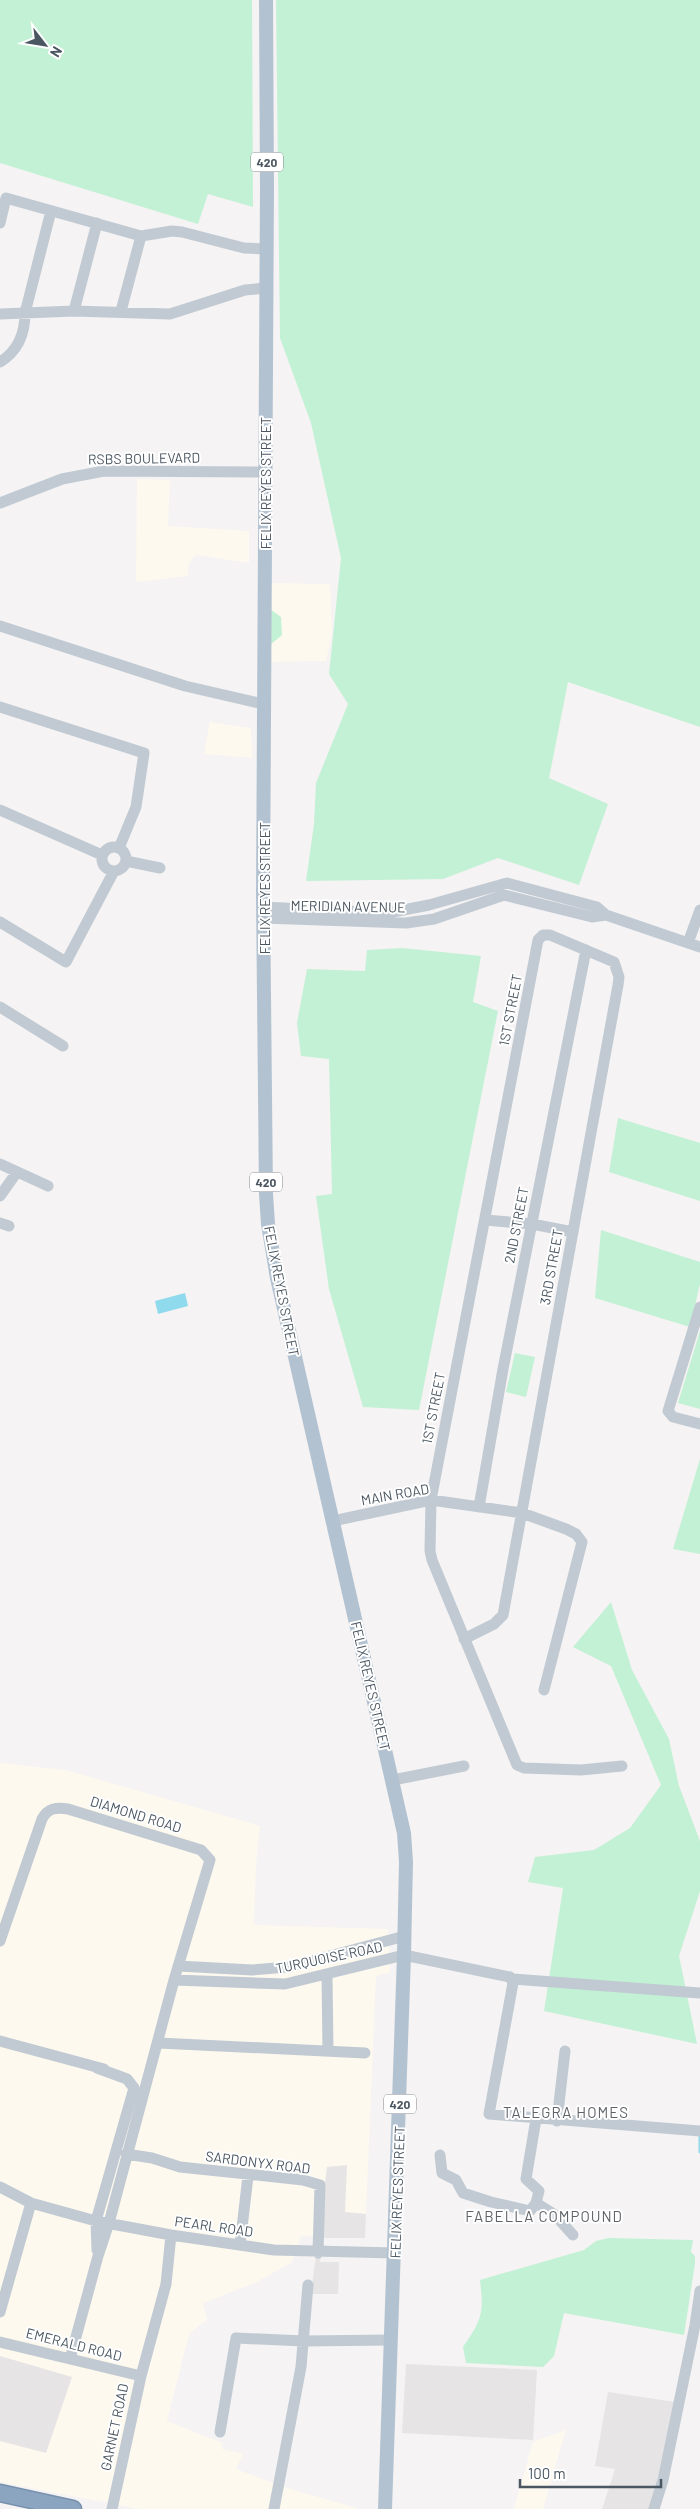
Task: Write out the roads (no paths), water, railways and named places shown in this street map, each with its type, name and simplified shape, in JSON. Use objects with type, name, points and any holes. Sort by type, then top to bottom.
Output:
[{"type":"highway","points":[[0,2494],[73,2509]]},
{"type":"main road","name":"FELIX REYES STREET","points":[[266,0],[263,913],[264,1135],[268,1224],[277,1278],[393,1780],[406,1852],[395,2253],[385,2509]]},
{"type":"street","points":[[0,223],[6,198],[141,236],[172,231],[182,232],[244,248],[266,249]]},
{"type":"street","points":[[0,362],[10,356],[25,330],[25,313],[52,211]]},
{"type":"street","points":[[74,311],[97,224]]},
{"type":"street","points":[[121,312],[141,236]]},
{"type":"street","points":[[0,314],[74,311],[170,314],[245,290],[266,288]]},
{"type":"street","name":"RSBS BOULEVARD","points":[[0,503],[62,478],[104,471],[264,472]]},
{"type":"street","points":[[0,626],[185,686],[264,704]]},
{"type":"street","points":[[0,707],[144,753],[136,807],[119,848]]},
{"type":"street","points":[[0,810],[102,855]]},
{"type":"street","points":[[0,922],[66,962],[114,871],[121,868],[126,861],[125,855],[119,848],[109,848],[102,855]]},
{"type":"street","points":[[102,855],[103,864],[107,869],[114,871]]},
{"type":"street","points":[[126,861],[160,868]]},
{"type":"street","name":"MERIDIAN AVENUE","points":[[263,913],[406,924],[434,919],[504,895],[592,917],[606,915],[700,947]]},
{"type":"street","points":[[688,943],[700,910]]},
{"type":"street","name":"3RD STREET","points":[[464,1639],[494,1624],[503,1615],[601,1087],[619,976],[614,962],[550,935],[543,935],[538,940]]},
{"type":"street","name":"1ST STREET","points":[[538,940],[430,1500],[430,1551],[464,1639],[520,1767],[581,1770],[622,1766]]},
{"type":"street","name":"2ND STREET","points":[[479,1507],[586,950]]},
{"type":"street","points":[[0,1007],[63,1046]]},
{"type":"street","points":[[0,1164],[48,1186]]},
{"type":"street","points":[[0,1196],[18,1172]]},
{"type":"street","points":[[485,1220],[532,1224],[573,1232]]},
{"type":"street","points":[[700,1308],[668,1411],[673,1417],[700,1424]]},
{"type":"street","name":"MAIN ROAD","points":[[333,1521],[430,1500],[522,1513],[576,1534],[582,1542],[544,1690]]},
{"type":"street","points":[[393,1780],[464,1766]]},
{"type":"street","name":"DIAMOND ROAD","points":[[0,1941],[42,1819],[49,1810],[58,1807],[201,1850],[210,1860],[178,1966]]},
{"type":"street","name":"TURQUOISE ROAD","points":[[178,1966],[252,1970],[288,1966],[405,1936]]},
{"type":"street","points":[[404,1955],[513,1979],[700,1993]]},
{"type":"street","name":"TURQUOISE ROAD","points":[[174,1980],[285,1984],[328,1980],[404,1955]]},
{"type":"street","points":[[70,2359],[109,2223],[126,2154],[159,2043],[178,1966]]},
{"type":"street","points":[[513,1979],[489,2113],[558,2121],[699,2131]]},
{"type":"street","points":[[328,1980],[328,2051]]},
{"type":"street","points":[[0,2041],[133,2076],[141,2074],[153,2061]]},
{"type":"street","points":[[159,2043],[365,2053]]},
{"type":"street","points":[[558,2121],[564,2051]]},
{"type":"street","points":[[97,2068],[127,2079],[134,2088],[96,2221],[98,2256]]},
{"type":"street","points":[[440,2155],[442,2173],[456,2180],[464,2193],[530,2212],[536,2203],[539,2191],[526,2179],[536,2119]]},
{"type":"street","name":"SARDONYX ROAD","points":[[126,2154],[152,2158],[180,2167],[248,2176],[304,2180],[320,2185],[318,2253]]},
{"type":"street","points":[[240,2245],[248,2176]]},
{"type":"street","name":"PEARL ROAD","points":[[0,2187],[31,2203],[96,2221],[171,2235],[240,2245],[318,2253],[395,2253]]},
{"type":"street","points":[[0,2312],[31,2203]]},
{"type":"street","points":[[536,2203],[555,2215],[572,2235]]},
{"type":"street","name":"GARNET ROAD","points":[[112,2509],[141,2376],[166,2284],[171,2235]]},
{"type":"street","points":[[274,2509],[301,2367],[308,2285]]},
{"type":"street","points":[[654,2509],[663,2480],[695,2325],[700,2291]]},
{"type":"street","points":[[220,2432],[236,2338],[304,2341],[391,2340]]},
{"type":"street","name":"EMERALD ROAD","points":[[0,2342],[141,2376]]},
{"type":"water","points":[[185,1293],[188,1306],[158,1314],[155,1301]]},
{"type":"waterway","points":[[700,2133],[700,2152]]},
{"type":"district","name":"TALEGRA HOMES","points":[[566,2112]]},
{"type":"district","name":"FABELLA COMPOUND","points":[[544,2216]]}]
